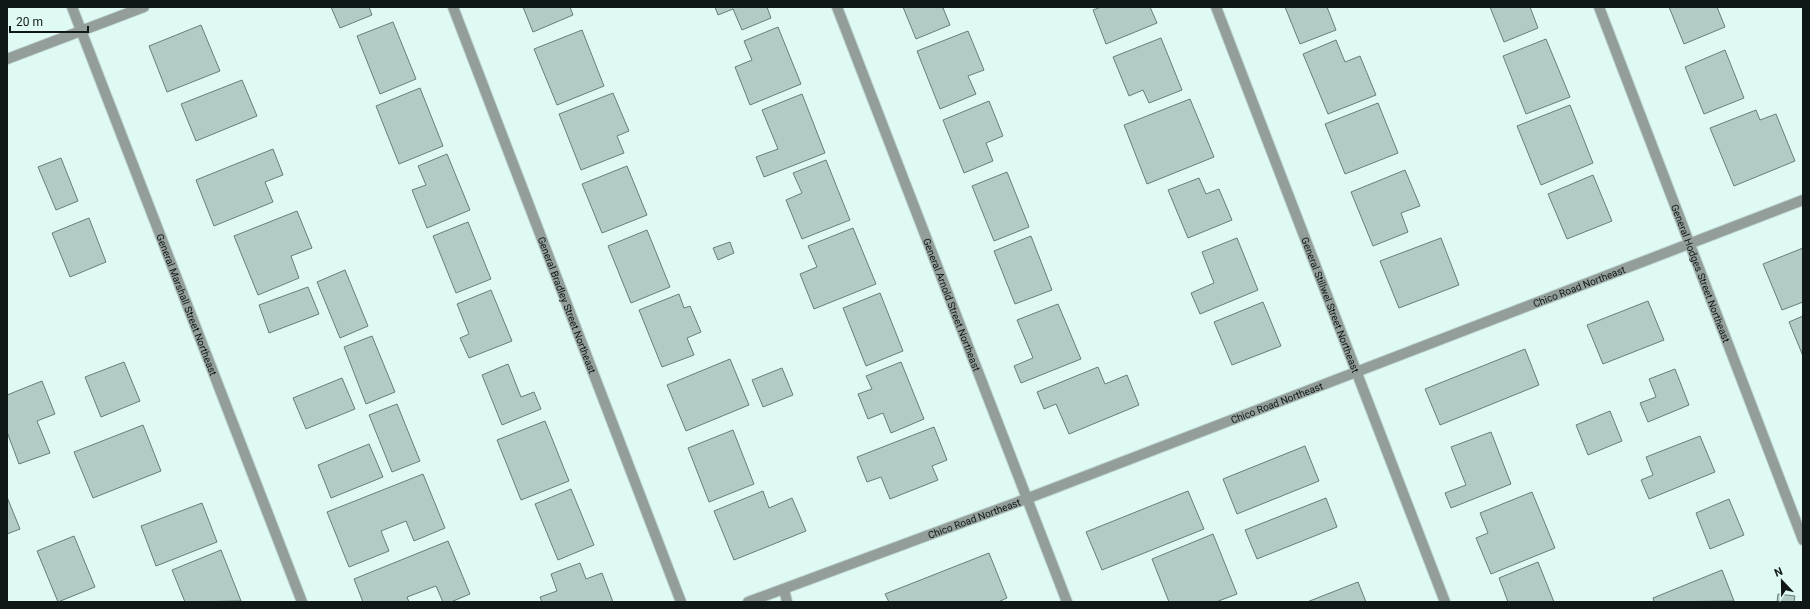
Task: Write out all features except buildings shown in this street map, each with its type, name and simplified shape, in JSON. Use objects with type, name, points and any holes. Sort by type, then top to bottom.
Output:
[{"type":"street","name":"General Marshall Street Northeast","points":[[72,7],[302,602]]},
{"type":"street","points":[[7,59],[144,7]]},
{"type":"street","name":"General Bradley Street Northeast","points":[[453,7],[681,602]]},
{"type":"street","name":"General Arnold Street Northeast","points":[[837,7],[1067,602]]},
{"type":"street","name":"General Stillwel Street Northeast","points":[[1216,7],[1445,602]]},
{"type":"street","name":"General Hodges Street Northeast","points":[[1600,7],[1803,540]]},
{"type":"street","name":"Chico Road Northeast","points":[[748,602],[1026,499],[1803,200]]},
{"type":"street","points":[[784,589],[787,602]]}]
